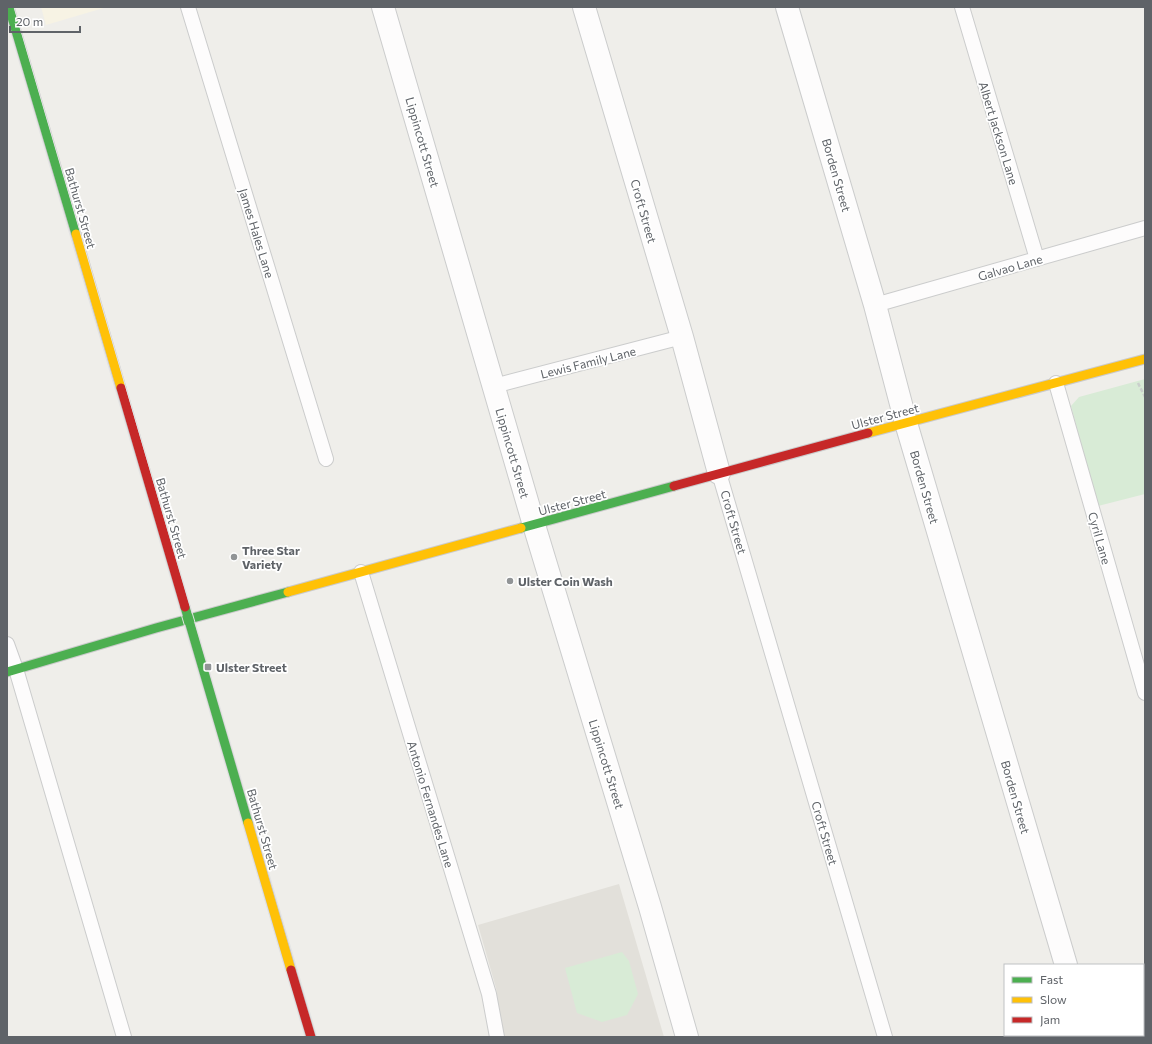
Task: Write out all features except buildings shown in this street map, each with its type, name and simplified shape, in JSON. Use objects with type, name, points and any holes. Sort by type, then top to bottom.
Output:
[{"type":"street","name":"Bathurst Street","points":[[9,7],[311,1037]]},
{"type":"street","name":"Lippincott Street","points":[[383,7],[534,525],[650,907],[687,1037]]},
{"type":"street","name":"Croft Street","points":[[584,7],[682,337],[719,474]]},
{"type":"street","name":"Borden Street","points":[[787,7],[875,305],[906,423],[1066,964]]},
{"type":"street","name":"Ulster Street","points":[[12,671],[156,628],[1145,359]]},
{"type":"lane","name":"James Hales Lane","points":[[188,7],[326,459]]},
{"type":"lane","name":"Albert Jackson Lane","points":[[962,7],[1037,259]]},
{"type":"lane","name":"Galvao Lane","points":[[875,305],[1145,228]]},
{"type":"lane","name":"Lewis Family Lane","points":[[494,386],[682,337]]},
{"type":"lane","name":"Cyril Lane","points":[[1056,383],[1145,692]]},
{"type":"lane","name":"Croft Street","points":[[719,474],[885,1037]]},
{"type":"lane","name":"Antonio Fernandes Lane","points":[[361,572],[489,994],[497,1037]]},
{"type":"lane","points":[[7,644],[12,671],[124,1037]]},
{"type":"path","points":[[1138,381],[1145,397]]},
{"type":"shaded area","points":[[41,7],[107,7],[46,25]]},
{"type":"shaded area","points":[[619,884],[664,1037],[503,1037],[496,988],[478,925]]},
{"type":"green space","points":[[1145,379],[1145,494],[1098,506],[1071,406],[1079,397]]},
{"type":"green space","points":[[622,952],[629,961],[638,994],[627,1015],[602,1022],[577,1013],[565,968]]},
{"type":"tram line","points":[[14,7],[317,1037]]},
{"type":"tram line","points":[[7,20],[305,1037]]},
{"type":"traffic: fast","points":[[9,7],[76,234]]},
{"type":"traffic: fast","points":[[521,528],[674,486]]},
{"type":"traffic: fast","points":[[7,672],[156,628],[288,592]]},
{"type":"traffic: fast","points":[[185,607],[248,823]]},
{"type":"traffic: slow","points":[[76,234],[121,388]]},
{"type":"traffic: slow","points":[[868,433],[1145,359]]},
{"type":"traffic: slow","points":[[288,592],[521,528]]},
{"type":"traffic: slow","points":[[248,823],[291,970]]},
{"type":"traffic: jam","points":[[121,388],[185,607]]},
{"type":"traffic: jam","points":[[674,486],[868,433]]},
{"type":"traffic: jam","points":[[291,970],[311,1037]]},
{"type":"place","name":"Three Star Variety","points":[[234,557]]},
{"type":"place","name":"Ulster Coin Wash","points":[[510,581]]},
{"type":"place","name":"Ulster Street","points":[[208,667]]}]
